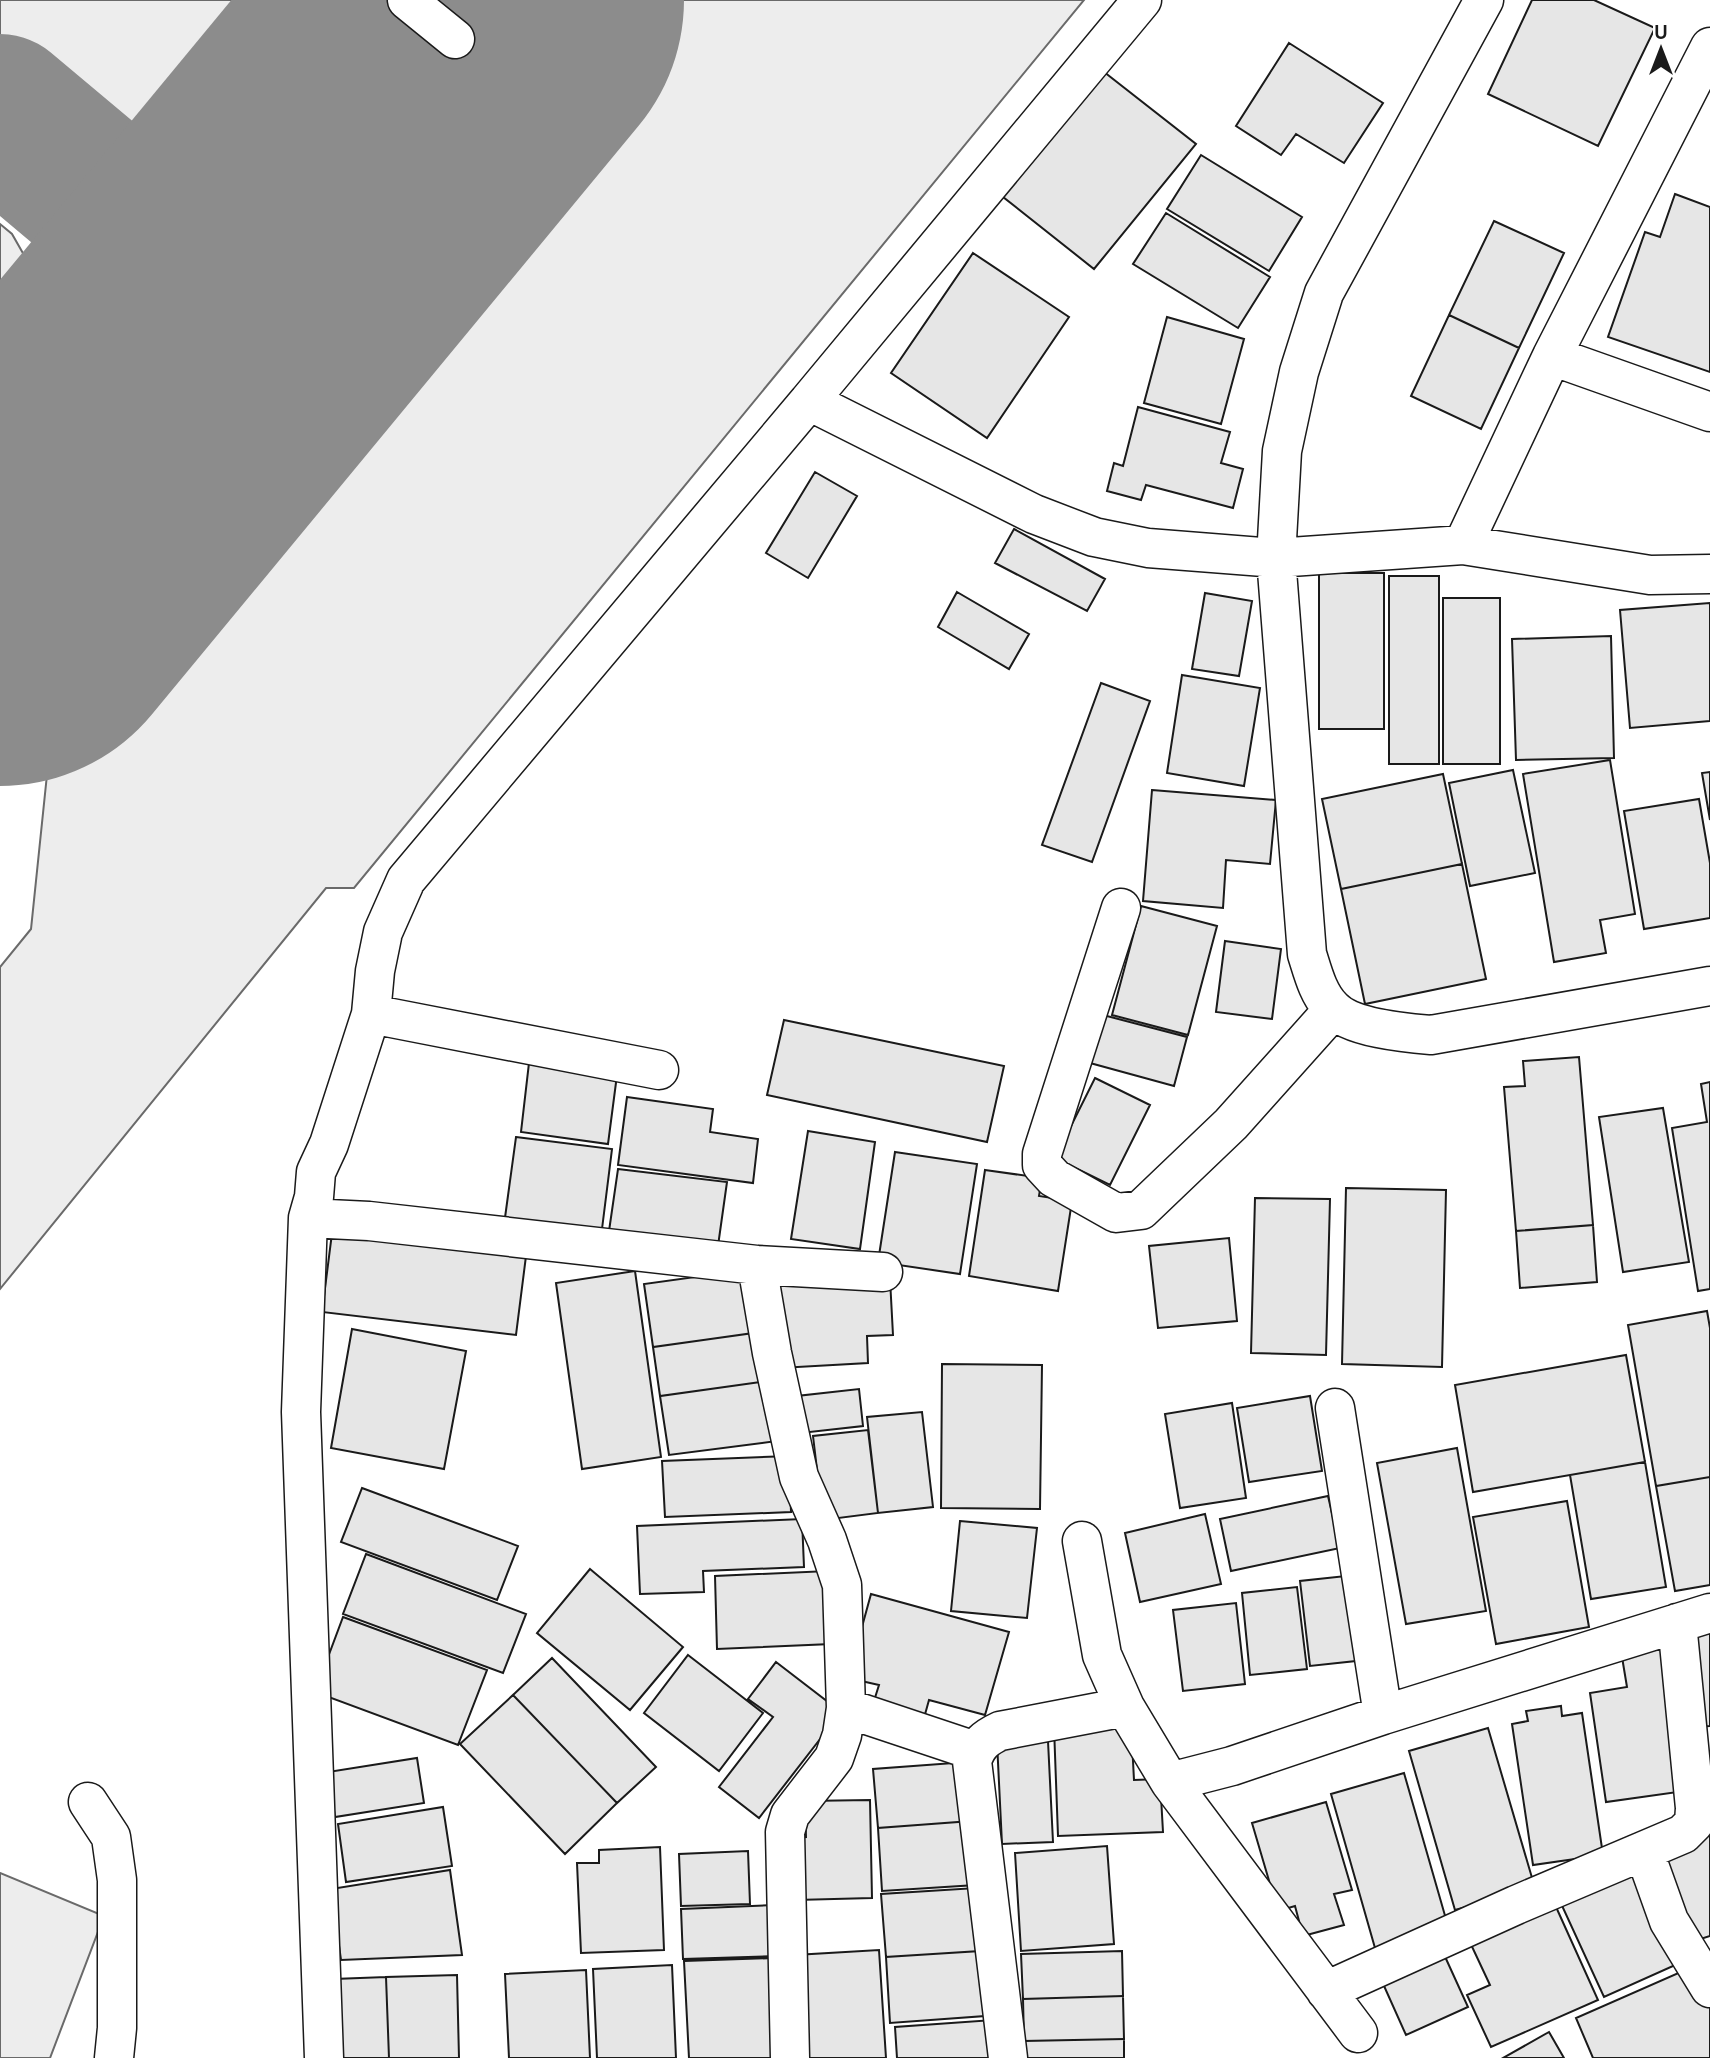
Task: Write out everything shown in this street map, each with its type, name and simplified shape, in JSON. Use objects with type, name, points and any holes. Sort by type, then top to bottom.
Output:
[{"type":"street","points":[[407,0],[456,39]]},
{"type":"street","points":[[324,2058],[301,1412],[308,1218],[314,1197],[316,1172],[329,1144],[371,1014],[375,971],[383,932],[406,880],[1142,0]]},
{"type":"street","points":[[1484,0],[1324,293],[1299,372],[1282,451],[1276,558],[1307,954],[1317,986],[1333,1010],[1361,1024],[1392,1031],[1432,1035],[1710,986]]},
{"type":"street","points":[[1463,545],[1552,356],[1710,47]]},
{"type":"street","points":[[1552,356],[1710,412]]},
{"type":"street","points":[[809,401],[1034,514],[1094,537],[1148,548],[1276,558],[1463,545],[1650,575],[1710,575]]},
{"type":"street","points":[[1121,908],[1042,1154],[1042,1165],[1054,1178],[1116,1213],[1141,1210],[1231,1124],[1333,1010]]},
{"type":"street","points":[[371,1014],[659,1070]]},
{"type":"street","points":[[308,1218],[369,1221],[757,1265],[883,1272]]},
{"type":"street","points":[[757,1265],[772,1353],[799,1477],[827,1540],[842,1585],[846,1708],[842,1735],[834,1758],[790,1815],[785,1832],[790,2058]]},
{"type":"street","points":[[1335,1408],[1383,1715]]},
{"type":"street","points":[[1082,1541],[1102,1656],[1125,1707],[1170,1782],[1358,2033]]},
{"type":"street","points":[[1170,1782],[1232,1766],[1383,1715],[1693,1618],[1694,1823],[1683,1834],[1516,1905],[1326,1991]]},
{"type":"street","points":[[1008,2058],[972,1761],[975,1751],[985,1738],[1000,1731],[1125,1707]]},
{"type":"street","points":[[846,1708],[975,1751]]},
{"type":"street","points":[[88,1801],[111,1837],[117,1880],[117,2028],[114,2058]]},
{"type":"street","points":[[1644,1851],[1669,1920],[1710,1988]]},
{"type":"shaded area","points":[[0,0],[308,0],[314,25],[310,55],[233,149],[185,163],[135,162],[90,145],[0,69]]},
{"type":"shaded area","points":[[617,0],[1084,0],[354,888],[326,888],[0,1289],[0,967],[31,929],[57,678]]},
{"type":"shaded area","points":[[0,224],[12,234],[40,283],[47,337],[40,384],[0,432]]},
{"type":"shaded area","points":[[0,1873],[104,1916],[50,2058],[0,2058]]},
{"type":"building","points":[[1532,0],[1594,0],[1655,28],[1598,146],[1488,94]]},
{"type":"building","points":[[1289,43],[1383,103],[1344,163],[1296,134],[1281,155],[1236,126]]},
{"type":"building","points":[[1099,68],[1196,144],[1094,269],[998,193]]},
{"type":"building","points":[[1201,155],[1302,217],[1269,271],[1167,209]]},
{"type":"building","points":[[1675,194],[1710,207],[1710,372],[1608,337],[1645,232],[1660,237]]},
{"type":"building","points":[[1166,213],[1270,277],[1238,328],[1133,264]]},
{"type":"building","points":[[1494,221],[1564,253],[1519,348],[1449,315]]},
{"type":"building","points":[[973,253],[1069,317],[987,438],[891,373]]},
{"type":"building","points":[[1449,315],[1519,348],[1481,429],[1411,396]]},
{"type":"building","points":[[1167,317],[1244,339],[1221,424],[1144,403]]},
{"type":"building","points":[[1138,407],[1230,432],[1221,463],[1243,469],[1233,508],[1146,485],[1141,500],[1107,491],[1114,463],[1123,466]]},
{"type":"building","points":[[815,472],[857,496],[808,578],[766,553]]},
{"type":"building","points":[[1014,529],[1105,579],[1087,611],[995,563]]},
{"type":"building","points":[[1319,573],[1384,573],[1384,729],[1319,729]]},
{"type":"building","points":[[1389,576],[1439,576],[1439,764],[1389,764]]},
{"type":"building","points":[[957,592],[1029,634],[1009,669],[938,627]]},
{"type":"building","points":[[1205,593],[1252,601],[1239,676],[1192,669]]},
{"type":"building","points":[[1443,598],[1500,598],[1500,764],[1443,764]]},
{"type":"building","points":[[1710,603],[1710,721],[1630,728],[1620,610]]},
{"type":"building","points":[[1611,636],[1614,758],[1516,760],[1512,639]]},
{"type":"building","points":[[1182,675],[1260,688],[1244,786],[1167,773]]},
{"type":"building","points":[[1101,683],[1150,701],[1092,862],[1042,845]]},
{"type":"building","points":[[1610,760],[1635,914],[1600,920],[1606,953],[1554,962],[1523,774]]},
{"type":"building","points":[[1513,770],[1535,873],[1470,886],[1449,783]]},
{"type":"building","points":[[1710,772],[1710,820],[1702,773]]},
{"type":"building","points":[[1443,774],[1462,864],[1341,889],[1322,799]]},
{"type":"building","points":[[1152,790],[1276,800],[1270,864],[1226,860],[1223,908],[1143,901]]},
{"type":"building","points":[[1699,799],[1710,863],[1710,918],[1644,929],[1624,811]]},
{"type":"building","points":[[1462,864],[1486,979],[1365,1004],[1341,889]]},
{"type":"building","points":[[1141,906],[1217,926],[1188,1035],[1112,1015]]},
{"type":"building","points":[[1225,941],[1281,949],[1272,1019],[1216,1012]]},
{"type":"building","points":[[1103,1015],[1187,1037],[1174,1086],[1090,1063]]},
{"type":"building","points":[[784,1020],[1004,1066],[987,1142],[767,1095]]},
{"type":"building","points":[[1579,1057],[1593,1225],[1516,1231],[1504,1087],[1525,1086],[1523,1061]]},
{"type":"building","points":[[529,1063],[617,1075],[608,1144],[521,1132]]},
{"type":"building","points":[[1095,1078],[1150,1105],[1110,1185],[1055,1158]]},
{"type":"building","points":[[1710,1082],[1710,1289],[1698,1291],[1672,1128],[1707,1122],[1701,1084]]},
{"type":"building","points":[[627,1097],[713,1109],[710,1132],[758,1139],[753,1183],[618,1165]]},
{"type":"building","points":[[1663,1108],[1689,1262],[1623,1272],[1599,1117]]},
{"type":"building","points":[[808,1131],[875,1142],[860,1249],[791,1239]]},
{"type":"building","points":[[516,1137],[612,1149],[601,1237],[504,1225]]},
{"type":"building","points":[[895,1152],[977,1164],[960,1274],[878,1262]]},
{"type":"building","points":[[618,1169],[727,1182],[717,1253],[608,1238]]},
{"type":"building","points":[[985,1170],[1042,1178],[1039,1196],[1072,1201],[1058,1291],[969,1276]]},
{"type":"building","points":[[1346,1188],[1446,1190],[1442,1367],[1342,1364]]},
{"type":"building","points":[[1255,1198],[1330,1199],[1326,1355],[1251,1353]]},
{"type":"building","points":[[1593,1225],[1597,1282],[1520,1288],[1516,1231]]},
{"type":"building","points":[[332,1233],[526,1256],[516,1335],[322,1312]]},
{"type":"building","points":[[1229,1238],[1237,1321],[1158,1328],[1149,1246]]},
{"type":"building","points":[[753,1269],[761,1332],[653,1347],[644,1284]]},
{"type":"building","points":[[635,1271],[661,1457],[582,1469],[556,1283]]},
{"type":"building","points":[[890,1279],[893,1335],[867,1336],[868,1363],[780,1368],[776,1285]]},
{"type":"building","points":[[1707,1311],[1710,1328],[1710,1477],[1656,1486],[1628,1325]]},
{"type":"building","points":[[352,1329],[466,1351],[444,1469],[331,1448]]},
{"type":"building","points":[[761,1332],[768,1381],[660,1396],[653,1347]]},
{"type":"building","points":[[1626,1355],[1645,1462],[1473,1492],[1455,1385]]},
{"type":"building","points":[[942,1364],[1042,1365],[1040,1509],[941,1508]]},
{"type":"building","points":[[768,1381],[777,1441],[669,1455],[660,1396]]},
{"type":"building","points":[[859,1389],[863,1426],[801,1433],[797,1396]]},
{"type":"building","points":[[1310,1396],[1322,1471],[1249,1482],[1237,1408]]},
{"type":"building","points":[[1232,1403],[1246,1498],[1180,1508],[1165,1414]]},
{"type":"building","points":[[922,1412],[933,1507],[878,1513],[867,1417]]},
{"type":"building","points":[[868,1430],[878,1513],[823,1520],[813,1436]]},
{"type":"building","points":[[1457,1448],[1486,1611],[1406,1624],[1377,1463]]},
{"type":"building","points":[[789,1456],[791,1512],[665,1517],[662,1461]]},
{"type":"building","points":[[1645,1462],[1666,1587],[1591,1599],[1570,1475]]},
{"type":"building","points":[[1710,1477],[1710,1585],[1675,1591],[1656,1486]]},
{"type":"building","points":[[362,1488],[518,1546],[497,1600],[341,1542]]},
{"type":"building","points":[[1328,1496],[1340,1548],[1231,1571],[1220,1519]]},
{"type":"building","points":[[1567,1501],[1589,1627],[1496,1644],[1473,1517]]},
{"type":"building","points":[[1205,1514],[1221,1584],[1140,1602],[1125,1533]]},
{"type":"building","points":[[802,1519],[804,1567],[703,1571],[704,1592],[640,1594],[637,1526]]},
{"type":"building","points":[[960,1521],[1037,1528],[1027,1618],[951,1611]]},
{"type":"building","points":[[366,1554],[526,1614],[503,1673],[343,1614]]},
{"type":"building","points":[[590,1569],[683,1647],[630,1710],[537,1633]]},
{"type":"building","points":[[828,1571],[831,1644],[717,1649],[715,1576]]},
{"type":"building","points":[[1355,1575],[1365,1660],[1310,1666],[1300,1581]]},
{"type":"building","points":[[1297,1587],[1307,1669],[1250,1675],[1242,1593]]},
{"type":"building","points":[[871,1594],[1009,1632],[985,1715],[929,1700],[924,1718],[873,1704],[879,1685],[848,1678]]},
{"type":"building","points":[[1236,1603],[1245,1684],[1183,1691],[1173,1610]]},
{"type":"building","points":[[343,1617],[487,1670],[458,1745],[315,1692]]},
{"type":"building","points":[[1710,1625],[1710,1726],[1698,1727],[1688,1627]]},
{"type":"building","points":[[1663,1645],[1685,1791],[1606,1802],[1590,1693],[1627,1687],[1621,1651]]},
{"type":"building","points":[[688,1655],[763,1713],[719,1771],[644,1713]]},
{"type":"building","points":[[552,1658],[656,1767],[617,1803],[513,1695]]},
{"type":"building","points":[[776,1662],[841,1712],[759,1818],[719,1787],[773,1717],[748,1699]]},
{"type":"building","points":[[513,1695],[617,1803],[565,1854],[460,1744]]},
{"type":"building","points":[[1561,1706],[1562,1716],[1582,1713],[1603,1855],[1533,1865],[1512,1724],[1528,1721],[1526,1711]]},
{"type":"building","points":[[1131,1723],[1134,1780],[1160,1779],[1163,1832],[1058,1836],[1054,1727]]},
{"type":"building","points":[[1488,1728],[1535,1888],[1455,1910],[1409,1751]]},
{"type":"building","points":[[1048,1741],[1053,1842],[1002,1844],[997,1742]]},
{"type":"building","points":[[417,1758],[424,1803],[335,1817],[328,1772]]},
{"type":"building","points":[[967,1762],[971,1821],[878,1828],[873,1769]]},
{"type":"building","points":[[1404,1773],[1448,1926],[1375,1948],[1331,1794]]},
{"type":"building","points":[[870,1800],[872,1898],[796,1900],[794,1838],[806,1837],[805,1801]]},
{"type":"building","points":[[1326,1802],[1352,1890],[1334,1894],[1344,1925],[1303,1936],[1295,1906],[1278,1911],[1252,1823]]},
{"type":"building","points":[[443,1807],[452,1866],[346,1882],[338,1824]]},
{"type":"building","points":[[971,1821],[976,1885],[882,1891],[878,1828]]},
{"type":"building","points":[[1710,1831],[1710,1936],[1688,1943],[1661,1856],[1677,1841]]},
{"type":"building","points":[[1107,1846],[1114,1944],[1021,1951],[1015,1853]]},
{"type":"building","points":[[660,1847],[664,1950],[581,1953],[577,1863],[599,1863],[599,1850]]},
{"type":"building","points":[[748,1851],[750,1904],[681,1906],[679,1854]]},
{"type":"building","points":[[1636,1862],[1682,1962],[1604,1997],[1558,1897]]},
{"type":"building","points":[[450,1870],[462,1955],[341,1960],[331,1889]]},
{"type":"building","points":[[976,1888],[980,1951],[886,1957],[881,1894]]},
{"type":"building","points":[[1552,1898],[1598,2000],[1491,2047],[1467,1995],[1490,1985],[1467,1936]]},
{"type":"building","points":[[774,1905],[777,1956],[683,1959],[681,1909]]},
{"type":"building","points":[[879,1950],[886,2058],[802,2058],[795,1955]]},
{"type":"building","points":[[1442,1950],[1468,2007],[1406,2035],[1380,1977]]},
{"type":"building","points":[[980,1951],[985,2016],[890,2023],[886,1957]]},
{"type":"building","points":[[1122,1951],[1123,1996],[1023,1999],[1021,1954]]},
{"type":"building","points":[[774,1958],[778,2058],[689,2058],[684,1961]]},
{"type":"building","points":[[672,1965],[676,2058],[597,2058],[593,1969]]},
{"type":"building","points":[[1692,1967],[1710,2006],[1710,2058],[1593,2058],[1576,2018]]},
{"type":"building","points":[[586,1970],[590,2058],[509,2058],[505,1974]]},
{"type":"building","points":[[457,1975],[459,2058],[389,2058],[386,1977]]},
{"type":"building","points":[[386,1977],[389,2058],[336,2058],[334,1979]]},
{"type":"building","points":[[1123,1996],[1124,2039],[1024,2041],[1023,1999]]},
{"type":"building","points":[[993,2020],[996,2058],[897,2058],[895,2027]]},
{"type":"building","points":[[1549,2032],[1564,2058],[1503,2058]]},
{"type":"building","points":[[1124,2039],[1124,2058],[1025,2058],[1024,2041]]},
{"type":"taxiway","points":[[0,113],[155,243]]},
{"type":"taxiway","points":[[148,409],[172,344],[168,285],[155,243],[206,248],[256,239],[299,226]]},
{"type":"taxiway","points":[[0,535],[41,540]]},
{"type":"runway","points":[[0,589],[487,0]]}]
